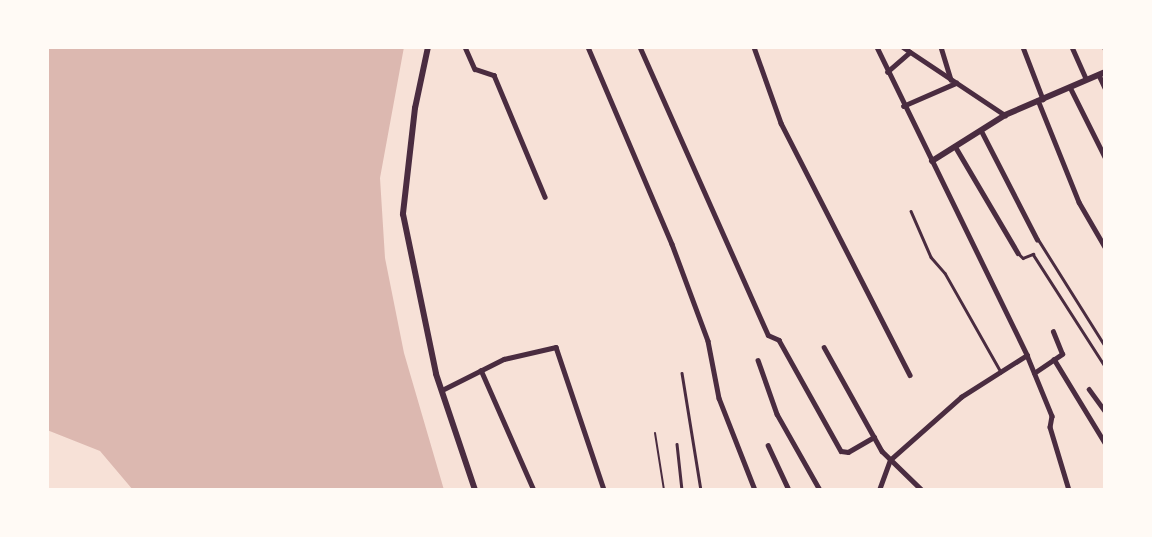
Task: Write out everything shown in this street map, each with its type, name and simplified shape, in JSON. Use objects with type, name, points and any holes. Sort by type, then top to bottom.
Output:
[{"type":"street","points":[[428,47],[406,167],[403,214],[441,391],[475,490]]},
{"type":"street","points":[[465,47],[475,69],[494,75],[545,197]]},
{"type":"street","points":[[588,47],[708,341],[719,398],[755,490]]},
{"type":"street","points":[[640,47],[768,335],[779,340],[841,451],[848,452],[874,438]]},
{"type":"street","points":[[754,47],[781,123],[911,374]]},
{"type":"street","points":[[877,47],[903,106],[1027,355],[1052,416],[1050,427],[1069,490]]},
{"type":"street","points":[[903,47],[1005,115]]},
{"type":"street","points":[[941,47],[954,81]]},
{"type":"street","points":[[1023,47],[1079,202],[1105,247]]},
{"type":"street","points":[[1072,47],[1087,79]]},
{"type":"street","points":[[887,72],[910,52]]},
{"type":"street","points":[[932,161],[1005,115],[1102,73],[1105,88]]},
{"type":"street","points":[[903,106],[954,81]]},
{"type":"street","points":[[1070,87],[1105,157]]},
{"type":"street","points":[[981,130],[1037,239]]},
{"type":"street","points":[[956,146],[1018,253]]},
{"type":"street","points":[[1034,373],[1063,350],[1053,332]]},
{"type":"street","points":[[441,391],[504,359],[556,347],[604,490]]},
{"type":"street","points":[[824,347],[874,438],[890,460],[922,490]]},
{"type":"street","points":[[879,490],[890,460],[961,397],[1027,355]]},
{"type":"street","points":[[1054,359],[1105,443]]},
{"type":"street","points":[[758,360],[777,414],[820,490]]},
{"type":"street","points":[[481,369],[534,490]]},
{"type":"street","points":[[1089,389],[1105,411]]},
{"type":"street","points":[[768,445],[789,490]]},
{"type":"lane","points":[[911,211],[931,257],[945,273],[1002,372]]},
{"type":"lane","points":[[1037,239],[1105,346]]},
{"type":"lane","points":[[1018,253],[1023,258],[1033,254],[1105,366]]},
{"type":"lane","points":[[682,373],[701,490]]},
{"type":"lane","points":[[677,444],[682,490]]},
{"type":"path","points":[[655,433],[664,490]]},
{"type":"shaded area","points":[[47,47],[404,47],[380,178],[385,258],[404,353],[444,490],[133,490],[100,451],[47,430]]}]
